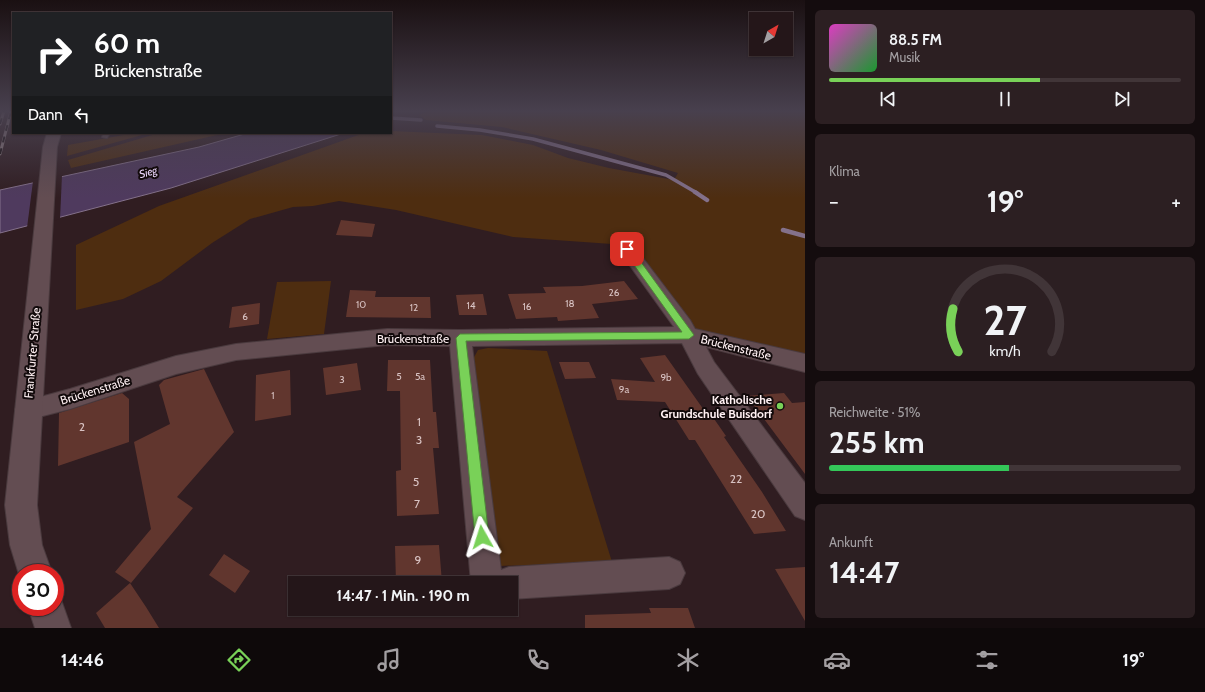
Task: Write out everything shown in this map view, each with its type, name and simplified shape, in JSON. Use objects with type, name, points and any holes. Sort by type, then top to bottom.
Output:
[{"type":"main road","name":"Frankfurter Straße","points":[[32,564],[26,545],[21,505],[27,410],[50,147],[52,140]]},
{"type":"main road","points":[[49,616],[53,628]]},
{"type":"street","points":[[627,249],[689,335],[706,368],[805,506]]},
{"type":"street","name":"Brückenstraße","points":[[27,410],[70,399],[176,365],[236,352],[387,337],[460,338],[689,335],[805,364]]},
{"type":"street","points":[[460,338],[486,576]]},
{"type":"street","points":[[518,582],[669,573]]},
{"type":"shaded area","points":[[94,140],[123,140],[67,156],[68,145]]},
{"type":"shaded area","points":[[134,140],[194,140],[71,168],[68,160]]},
{"type":"shaded area","points":[[343,140],[509,140],[533,145],[568,158],[609,168],[674,180],[678,173],[601,150],[559,140],[805,140],[805,359],[692,331],[633,251],[640,246],[513,237],[396,210],[339,201],[313,206],[293,207],[250,219],[212,243],[161,281],[123,299],[76,310],[76,245],[159,206]]},
{"type":"shaded area","points":[[331,281],[324,334],[267,339],[277,282]]},
{"type":"shaded area","points":[[488,348],[547,351],[612,562],[499,566],[472,361],[478,350]]},
{"type":"water","name":"Sieg","points":[[222,140],[321,140],[171,188],[0,233],[0,190],[199,147]]},
{"type":"pier","points":[[62,175],[60,219],[27,228],[33,181]]},
{"type":"building","points":[[341,220],[375,224],[372,237],[336,235]]},
{"type":"building","points":[[624,281],[638,299],[592,304],[599,318],[558,321],[557,317],[516,319],[508,294],[546,293],[543,287],[582,286]]},
{"type":"building","points":[[350,290],[376,291],[375,297],[430,297],[431,318],[346,317]]},
{"type":"building","points":[[483,294],[487,315],[459,315],[456,295]]},
{"type":"building","points":[[260,303],[259,324],[229,328],[232,307]]},
{"type":"building","points":[[665,355],[706,413],[710,413],[726,436],[724,437],[762,492],[786,531],[754,534],[695,440],[689,440],[665,402],[617,400],[611,379],[655,382],[640,358]]},
{"type":"building","points":[[388,360],[430,360],[433,412],[436,412],[439,448],[433,448],[439,514],[397,516],[396,471],[401,470],[400,391],[387,391]]},
{"type":"building","points":[[559,362],[589,362],[596,378],[565,379]]},
{"type":"building","points":[[357,363],[361,390],[326,395],[323,368]]},
{"type":"building","points":[[204,369],[234,432],[177,497],[193,508],[131,583],[115,572],[151,529],[134,442],[170,424],[159,385],[164,380]]},
{"type":"building","points":[[290,370],[291,415],[255,421],[256,375]]},
{"type":"building","points":[[122,393],[129,399],[129,442],[58,466],[59,413]]},
{"type":"building","points":[[784,393],[792,403],[805,402],[805,474],[747,396]]},
{"type":"building","points":[[439,545],[441,576],[396,576],[395,546]]},
{"type":"building","points":[[224,554],[250,571],[235,593],[209,575]]},
{"type":"building","points":[[805,567],[805,621],[775,569]]},
{"type":"building","points":[[130,583],[159,628],[105,628],[96,613]]},
{"type":"building","points":[[649,608],[688,608],[695,628],[585,628],[585,615],[651,613]]},
{"type":"waterway","points":[[538,140],[666,175],[697,193]]},
{"type":"waterway","points":[[695,192],[707,200]]},
{"type":"waterway","points":[[783,230],[805,236]]},
{"type":"railway","points":[[0,154],[4,140]]},
{"type":"place","name":"Katholische Grundschule Buisdorf","points":[[780,406]]},
{"type":"route","points":[[482,537],[460,338],[689,335],[627,249]]}]
